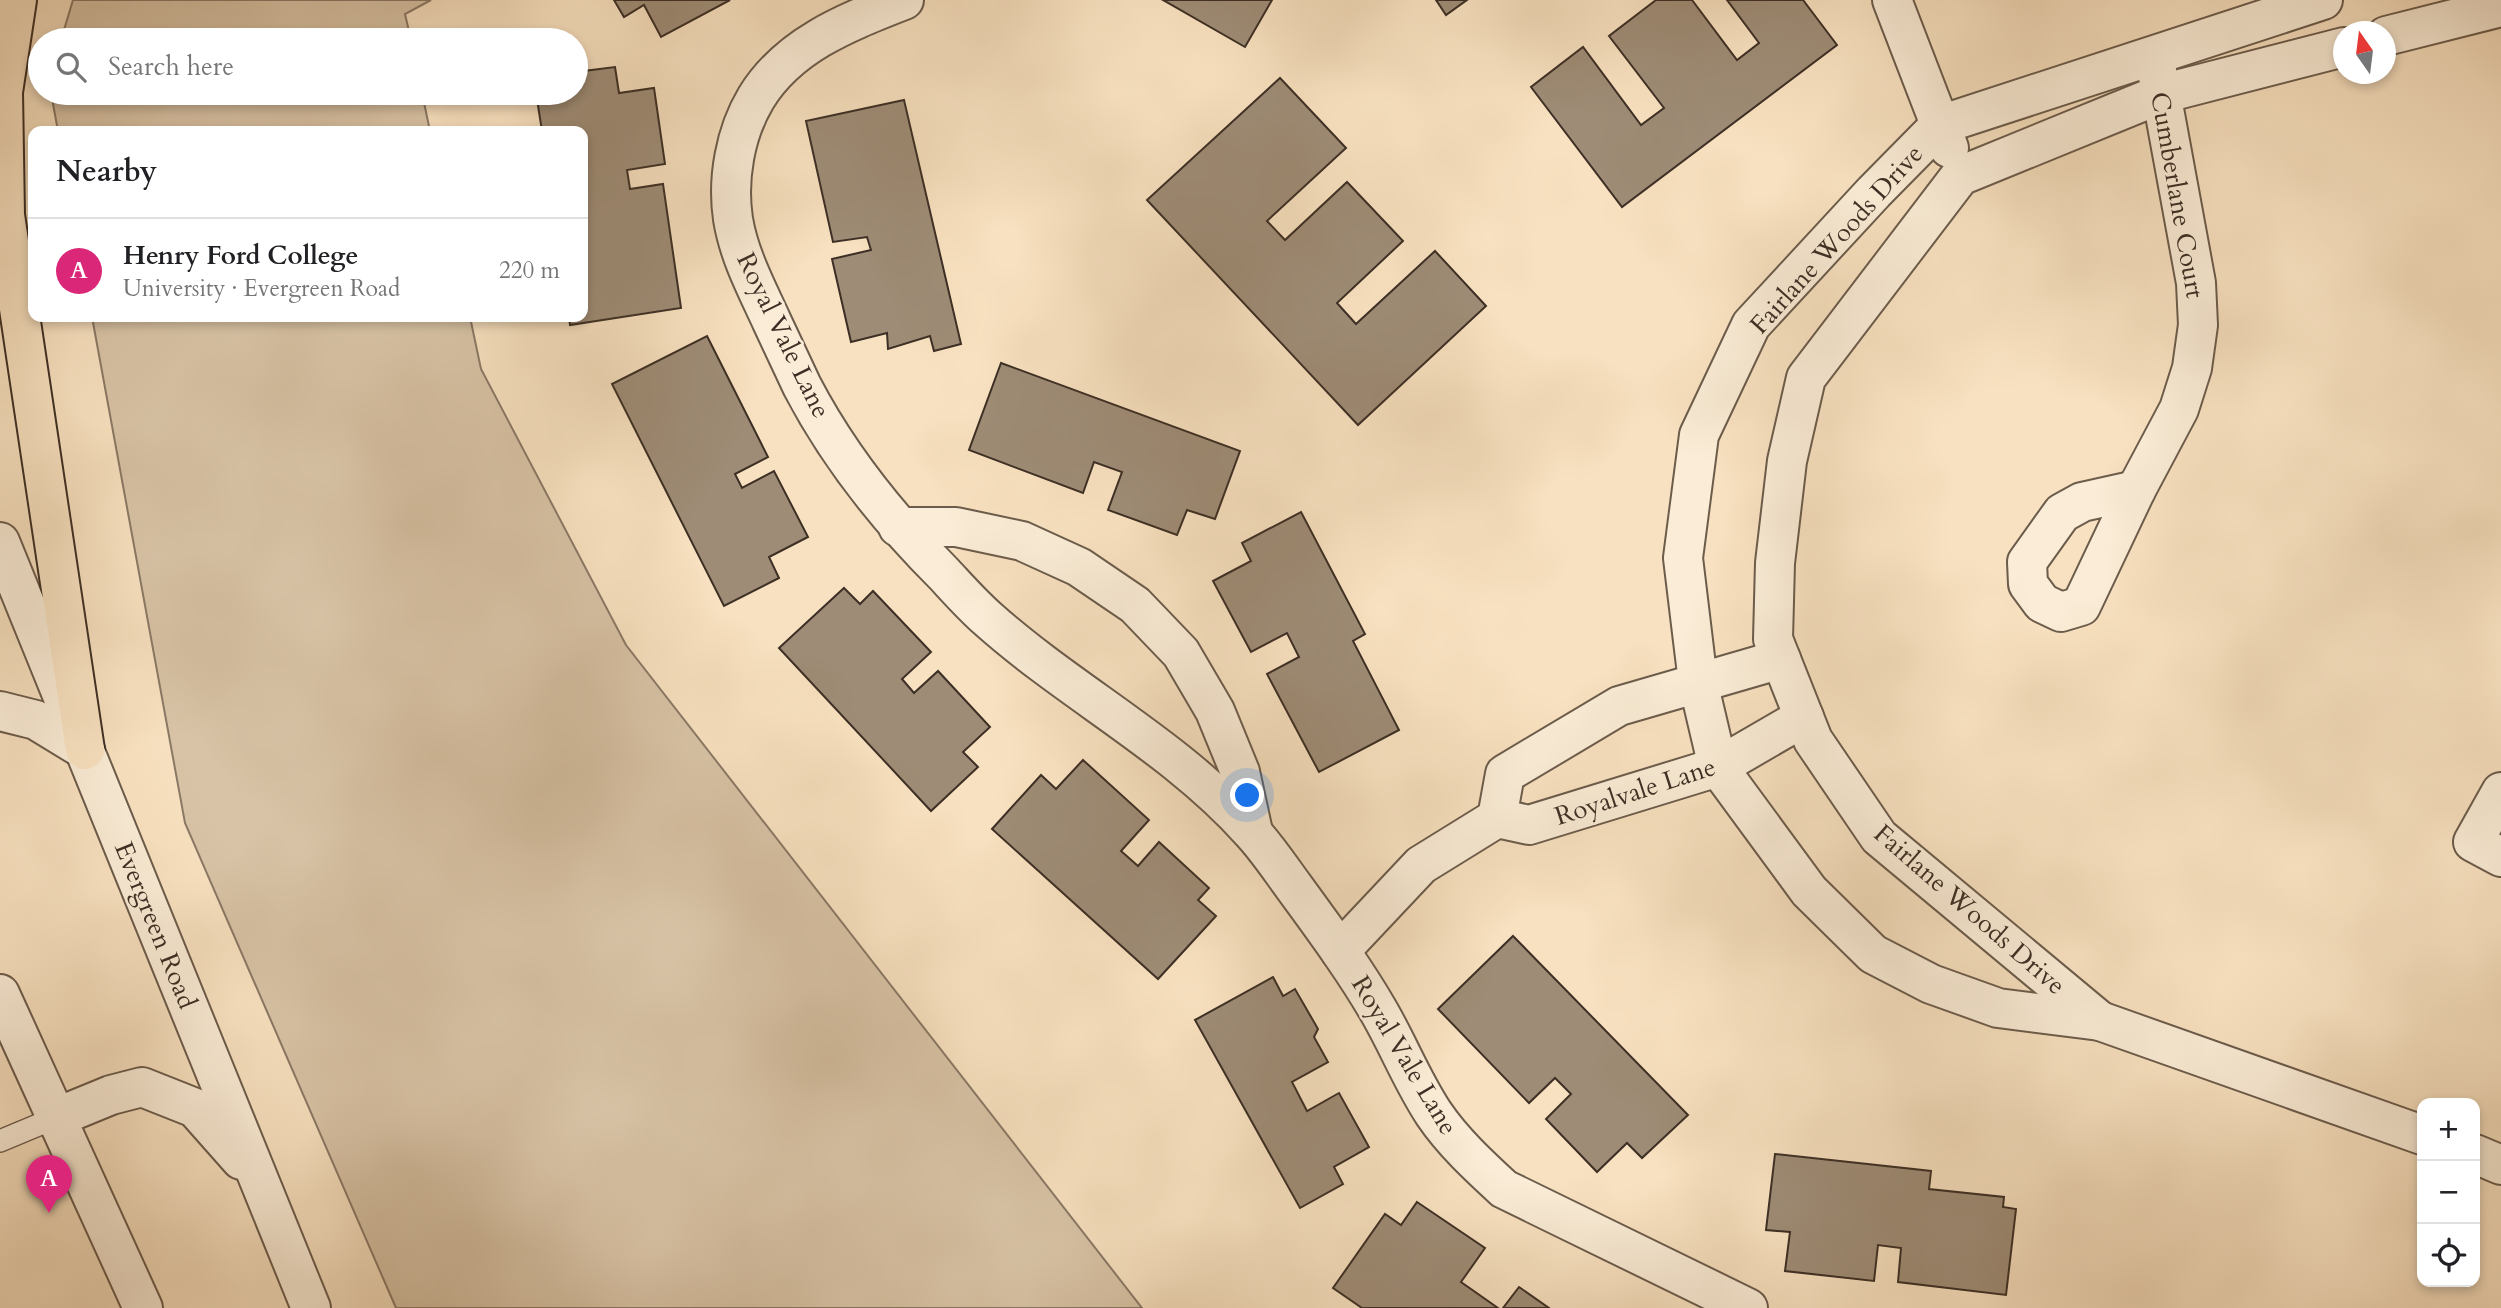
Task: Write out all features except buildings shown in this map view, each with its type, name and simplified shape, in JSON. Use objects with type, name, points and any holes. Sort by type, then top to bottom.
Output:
[{"type":"main road","points":[[17,0],[3,92],[5,215],[85,750]]},
{"type":"street","name":"Royal Vale Lane","points":[[904,0],[821,36],[795,54],[757,96],[738,140],[733,169],[733,222],[746,264],[803,388],[857,474],[898,527],[986,618],[1045,666],[1149,740],[1205,785],[1252,832],[1340,951],[1380,1013],[1436,1117],[1471,1159],[1504,1189],[1748,1308]]},
{"type":"street","points":[[1892,0],[1959,176]]},
{"type":"street","name":"Fairlane Woods Drive","points":[[2323,0],[1940,125],[1751,325],[1699,435],[1683,558],[1698,682],[1718,767],[1809,891],[1873,954],[1931,984],[1998,1008],[2100,1021],[2417,1133]]},
{"type":"street","points":[[2396,33],[2501,7]]},
{"type":"street","name":"Fairlane Woods Drive","points":[[2100,1021],[1879,837],[1813,740],[1773,639],[1775,563],[1787,461],[1806,378],[1959,176],[2161,94],[2333,50]]},
{"type":"street","name":"Cumberlane Court","points":[[2136,490],[2179,409],[2192,368],[2198,325],[2196,283],[2154,55]]},
{"type":"street","name":"Royal Vale Lane","points":[[898,527],[956,527],[1022,541],[1079,567],[1135,606],[1181,653],[1214,711],[1240,772],[1252,832]]},
{"type":"street","name":"Evergreen Road","points":[[0,542],[311,1308]]},
{"type":"street","points":[[1340,951],[1421,865],[1497,818],[1505,774],[1619,706],[1781,659]]},
{"type":"street","points":[[0,712],[36,720],[85,750]]},
{"type":"street","name":"Royalvale Lane","points":[[1497,818],[1529,825],[1718,767],[1804,717]]},
{"type":"street","points":[[2501,792],[2473,842],[2501,857]]},
{"type":"street","points":[[0,994],[143,1308]]},
{"type":"street","points":[[55,1118],[111,1095],[142,1087],[195,1108],[258,1180]]},
{"type":"street","points":[[2480,1156],[2501,1165]]},
{"type":"lane","points":[[0,1141],[55,1118]]},
{"type":"shaded area","points":[[73,0],[431,0],[405,14],[408,28],[65,28]]},
{"type":"shaded area","points":[[53,105],[425,105],[429,126],[57,126]]},
{"type":"shaded area","points":[[93,322],[471,322],[481,369],[626,645],[1142,1308],[396,1308],[185,823]]},
{"type":"place","name":"Henry Ford College","points":[[49,1213]]}]
